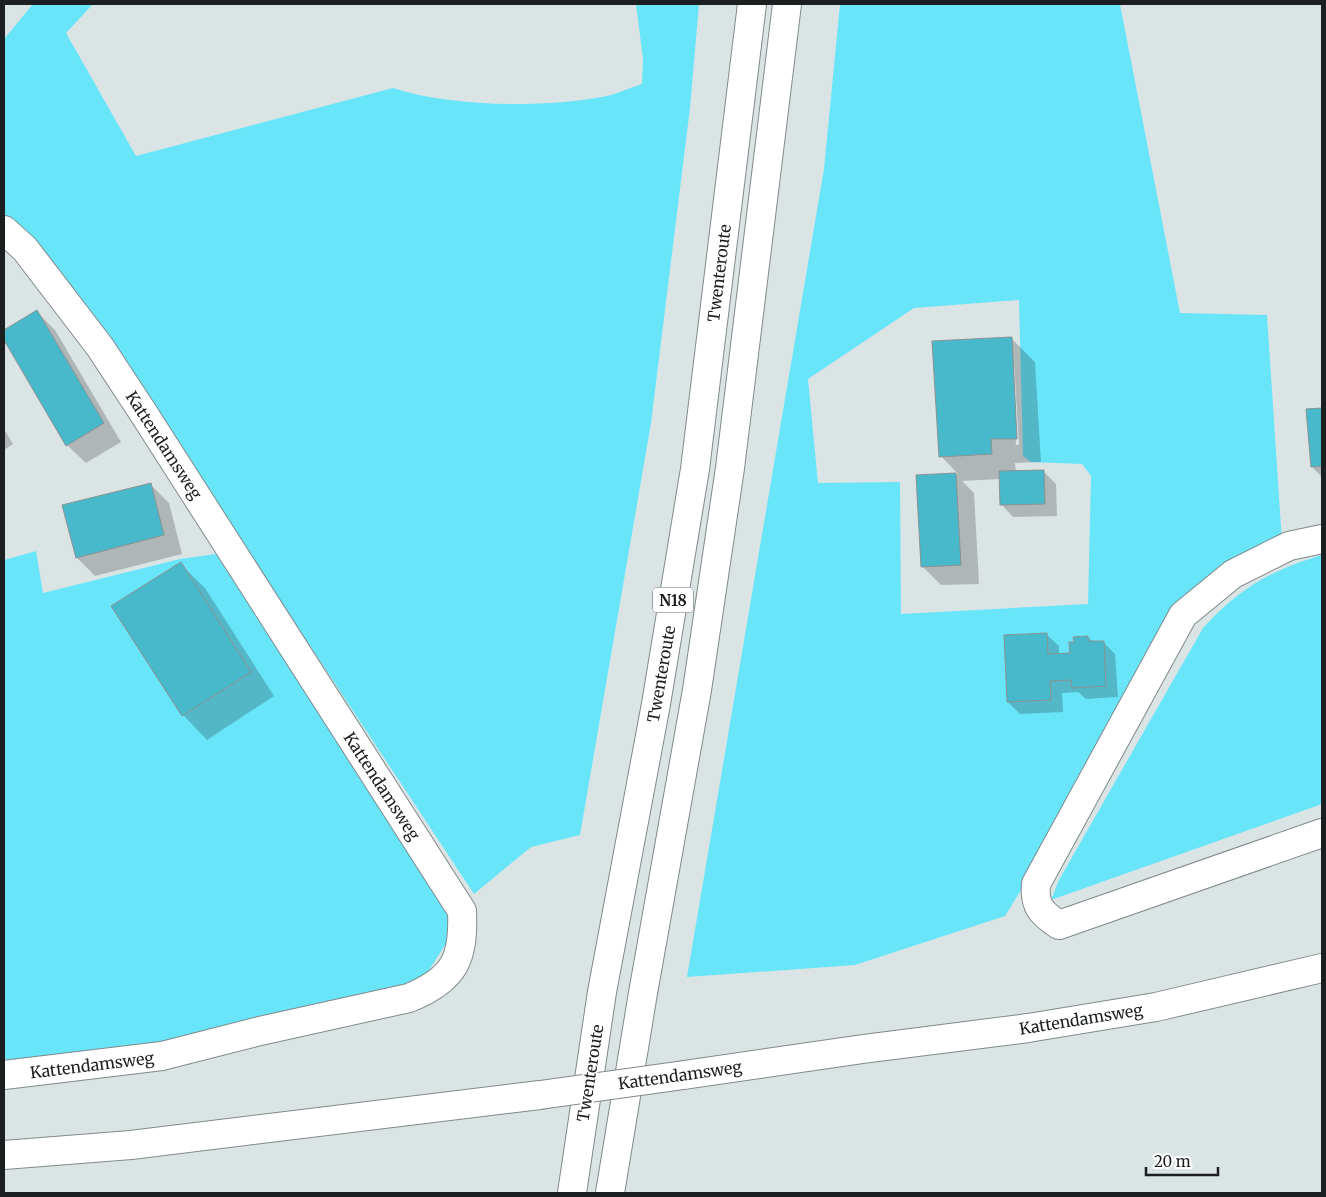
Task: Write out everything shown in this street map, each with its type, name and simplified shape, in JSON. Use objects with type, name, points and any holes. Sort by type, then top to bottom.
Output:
[{"type":"main road","name":"Twenteroute","points":[[572,1193],[602,992],[656,704],[695,469],[752,4]]},
{"type":"main road","name":"N18","points":[[610,1193],[642,993],[697,690],[730,468],[787,4]]},
{"type":"main road","name":"Kattendamsweg","points":[[4,230],[25,249],[100,347],[144,414],[462,911],[463,938],[457,962],[442,979],[428,990],[409,998],[260,1031],[162,1056],[4,1075]]},
{"type":"main road","points":[[1322,539],[1289,546],[1233,574],[1183,614],[1036,884],[1035,898],[1043,915],[1059,925],[1322,833]]},
{"type":"main road","name":"Kattendamsweg","points":[[4,1155],[131,1145],[540,1095],[863,1048],[1028,1028],[1156,1007],[1322,968]]},
{"type":"shaded area","points":[[33,4],[93,4],[66,33],[136,156],[393,88],[442,99],[497,104],[578,101],[612,95],[642,84],[643,59],[636,4],[699,4],[690,108],[651,423],[580,835],[531,847],[474,894],[108,340],[4,224],[4,39]]},
{"type":"shaded area","points":[[840,4],[1120,4],[1180,313],[1267,315],[1282,542],[1208,590],[1005,916],[855,965],[687,977],[824,169]],"holes":[[[1019,300],[1023,456],[1031,462],[1082,464],[1091,476],[1088,604],[901,614],[900,482],[818,483],[808,379],[914,308]]]},
{"type":"shaded area","points":[[36,551],[43,593],[180,559],[216,554],[448,903],[450,937],[423,980],[320,1009],[216,1033],[110,1050],[4,1060],[4,560]]},
{"type":"shaded area","points":[[1322,555],[1322,804],[1051,900],[1059,880],[1203,628],[1230,602],[1257,582],[1287,567]]},
{"type":"building","points":[[37,310],[104,423],[66,446],[4,340],[4,330]]},
{"type":"building","points":[[1012,337],[1017,439],[991,439],[992,454],[939,457],[932,341]]},
{"type":"building","points":[[1322,408],[1322,466],[1311,467],[1306,409]]},
{"type":"building","points":[[1044,470],[1045,504],[1000,505],[999,471]]},
{"type":"building","points":[[956,473],[961,565],[921,567],[916,475]]},
{"type":"building","points":[[151,483],[164,535],[76,558],[62,505]]},
{"type":"building","points":[[181,562],[251,672],[182,716],[111,606]]},
{"type":"building","points":[[1047,633],[1048,654],[1070,653],[1069,642],[1074,642],[1073,637],[1088,636],[1088,641],[1104,641],[1106,686],[1072,688],[1071,680],[1050,681],[1051,700],[1007,702],[1004,635]]}]
